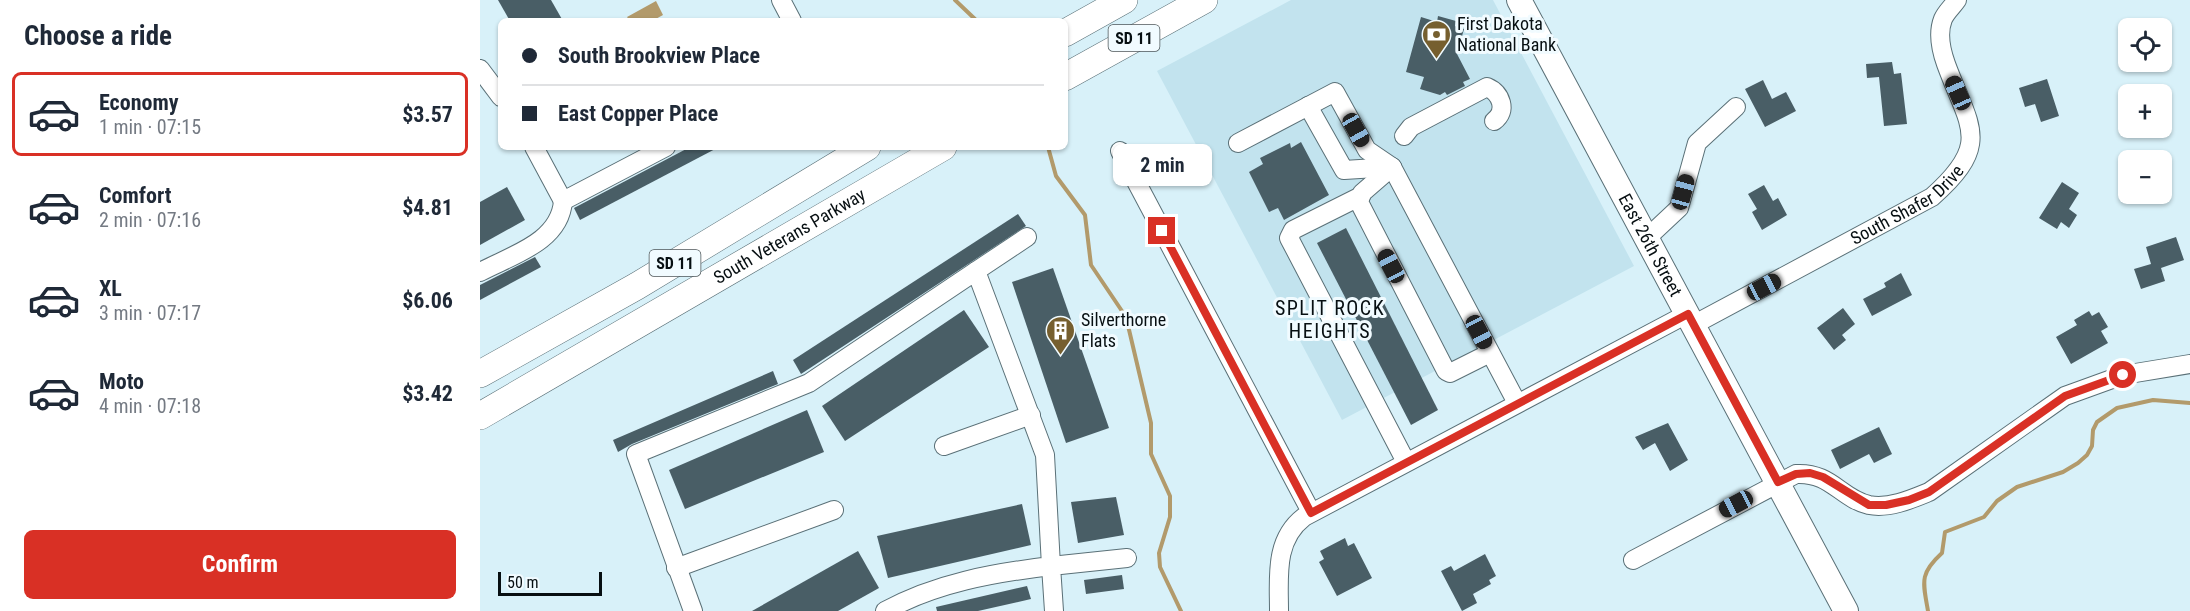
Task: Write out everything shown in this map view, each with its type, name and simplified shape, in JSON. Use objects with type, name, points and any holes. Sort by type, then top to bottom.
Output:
[{"type":"highway","name":"SD 11","points":[[1068,31],[1124,0]]},
{"type":"highway","name":"SD 11","points":[[1068,75],[1204,0]]},
{"type":"highway","name":"South Veterans Parkway","points":[[480,375],[637,286],[862,150]]},
{"type":"highway","name":"South Veterans Parkway","points":[[480,416],[938,150]]},
{"type":"main road","name":"East 26th Street","points":[[1520,1],[1846,611]]},
{"type":"street","points":[[781,0],[790,18]]},
{"type":"street","name":"South Shafer Drive","points":[[1279,611],[1279,568],[1284,542],[1296,524],[1311,513],[1517,403],[1932,197],[1955,177],[1968,151],[1972,126],[1940,46],[1943,19],[1957,0]]},
{"type":"street","points":[[480,69],[498,93]]},
{"type":"street","points":[[1404,136],[1411,127],[1487,87],[1495,92],[1501,103],[1500,114],[1494,120]]},
{"type":"street","points":[[1238,143],[1335,92],[1367,150],[1392,167],[1517,403]]},
{"type":"street","points":[[1308,106],[1344,170],[1392,167]]},
{"type":"street","points":[[1647,238],[1678,208],[1696,143],[1736,107]]},
{"type":"street","points":[[480,272],[547,237],[562,214],[562,201],[536,150]]},
{"type":"street","points":[[562,201],[660,150]]},
{"type":"street","points":[[1120,151],[1311,513]]},
{"type":"street","points":[[1392,167],[1361,196],[1293,230],[1289,238],[1406,462]]},
{"type":"street","points":[[1361,196],[1359,202],[1361,209],[1446,371],[1450,373],[1490,353]]},
{"type":"street","points":[[693,611],[636,454],[809,383],[1027,237]]},
{"type":"street","points":[[976,271],[1045,455],[1054,611]]},
{"type":"street","points":[[1633,560],[1796,474],[1810,473],[1823,477],[1869,505],[1886,505],[1909,500],[1929,492],[2065,396],[2123,375],[2190,364]]},
{"type":"street","points":[[944,446],[1031,415]]},
{"type":"street","points":[[676,568],[834,510]]},
{"type":"street","points":[[885,611],[938,587],[1009,571],[1127,558]]},
{"type":"shaded area","points":[[1291,0],[1493,0],[1634,266],[1342,420],[1157,71]]},
{"type":"shaded area","points":[[656,1],[663,15],[658,18],[627,17]]},
{"type":"building","points":[[498,0],[551,0],[561,18],[508,18]]},
{"type":"building","points":[[1438,16],[1456,21],[1455,26],[1464,29],[1457,54],[1470,79],[1463,82],[1465,86],[1447,95],[1445,92],[1440,95],[1420,89],[1424,77],[1406,72],[1421,17],[1437,22]]},
{"type":"building","points":[[1892,62],[1894,74],[1901,73],[1907,124],[1884,126],[1879,77],[1867,78],[1866,64]]},
{"type":"building","points":[[2047,79],[2059,116],[2041,122],[2035,104],[2025,107],[2019,88]]},
{"type":"building","points":[[1763,80],[1772,99],[1786,92],[1796,111],[1765,127],[1745,89]]},
{"type":"building","points":[[1301,142],[1329,195],[1284,220],[1278,208],[1269,212],[1249,172],[1263,164],[1260,158],[1290,143],[1291,148]]},
{"type":"building","points":[[684,150],[713,150],[580,220],[574,208]]},
{"type":"building","points":[[2062,182],[2079,193],[2069,209],[2077,215],[2069,228],[2061,222],[2057,229],[2039,218]]},
{"type":"building","points":[[1764,185],[1773,201],[1778,198],[1787,215],[1762,230],[1752,212],[1757,209],[1748,194]]},
{"type":"building","points":[[507,187],[525,220],[480,245],[480,202]]},
{"type":"building","points":[[1018,214],[1026,226],[801,374],[793,360]]},
{"type":"building","points":[[1346,228],[1438,410],[1411,425],[1317,243]]},
{"type":"building","points":[[2176,237],[2184,260],[2161,268],[2165,281],[2141,289],[2134,269],[2151,264],[2146,247]]},
{"type":"building","points":[[535,257],[541,267],[480,300],[480,285]]},
{"type":"building","name":"Silverthorne Flats","points":[[1053,268],[1109,428],[1066,443],[1012,282]]},
{"type":"building","points":[[1901,273],[1912,295],[1872,316],[1863,299],[1886,287],[1884,283]]},
{"type":"building","points":[[1843,308],[1855,324],[1842,335],[1846,340],[1834,350],[1817,328]]},
{"type":"building","points":[[964,310],[989,347],[845,441],[822,406]]},
{"type":"building","points":[[2089,311],[2092,316],[2099,312],[2108,327],[2101,331],[2108,343],[2071,364],[2056,337],[2077,325],[2074,320]]},
{"type":"building","points":[[773,371],[778,384],[632,444],[618,452],[613,440]]},
{"type":"building","points":[[807,410],[824,452],[685,509],[669,470]]},
{"type":"building","points":[[1668,423],[1688,460],[1670,471],[1655,443],[1643,450],[1635,437]]},
{"type":"building","points":[[1879,427],[1892,454],[1874,463],[1869,454],[1840,469],[1831,450]]},
{"type":"building","points":[[1116,497],[1124,535],[1078,543],[1071,502]]},
{"type":"building","points":[[1022,504],[1031,545],[888,578],[877,536]]},
{"type":"building","points":[[1345,538],[1348,546],[1354,543],[1372,578],[1337,596],[1319,562],[1324,559],[1320,551]]},
{"type":"building","points":[[858,551],[879,588],[838,611],[752,611]]},
{"type":"building","points":[[1485,554],[1496,576],[1489,580],[1491,584],[1473,594],[1477,603],[1462,611],[1441,571],[1451,566],[1454,571]]},
{"type":"building","points":[[1122,575],[1124,589],[1086,594],[1084,580]]},
{"type":"building","points":[[1027,586],[1031,599],[978,611],[937,611],[936,607]]},
{"type":"waterway","points":[[955,0],[974,18]]},
{"type":"waterway","points":[[1049,150],[1056,176],[1085,215],[1091,265],[1126,317],[1151,423],[1151,454],[1170,496],[1170,517],[1159,553],[1160,567],[1181,611]]},
{"type":"waterway","points":[[1928,611],[1924,585],[1926,573],[1942,553],[1945,532],[1984,517],[1997,501],[2017,487],[2063,472],[2078,463],[2087,455],[2092,446],[2093,430],[2097,422],[2117,408],[2153,400],[2190,403]]},
{"type":"place","name":"First Dakota National Bank","points":[[1436,60]]},
{"type":"place","name":"Silverthorne Flats","points":[[1060,356]]},
{"type":"district","name":"SPLIT ROCK HEIGHTS","points":[[1330,320]]},
{"type":"route","points":[[1162,231],[1311,513],[1688,314],[1778,482],[1796,474],[1810,473],[1823,477],[1869,505],[1886,505],[1909,500],[1929,492],[2065,396],[2123,375]]}]
